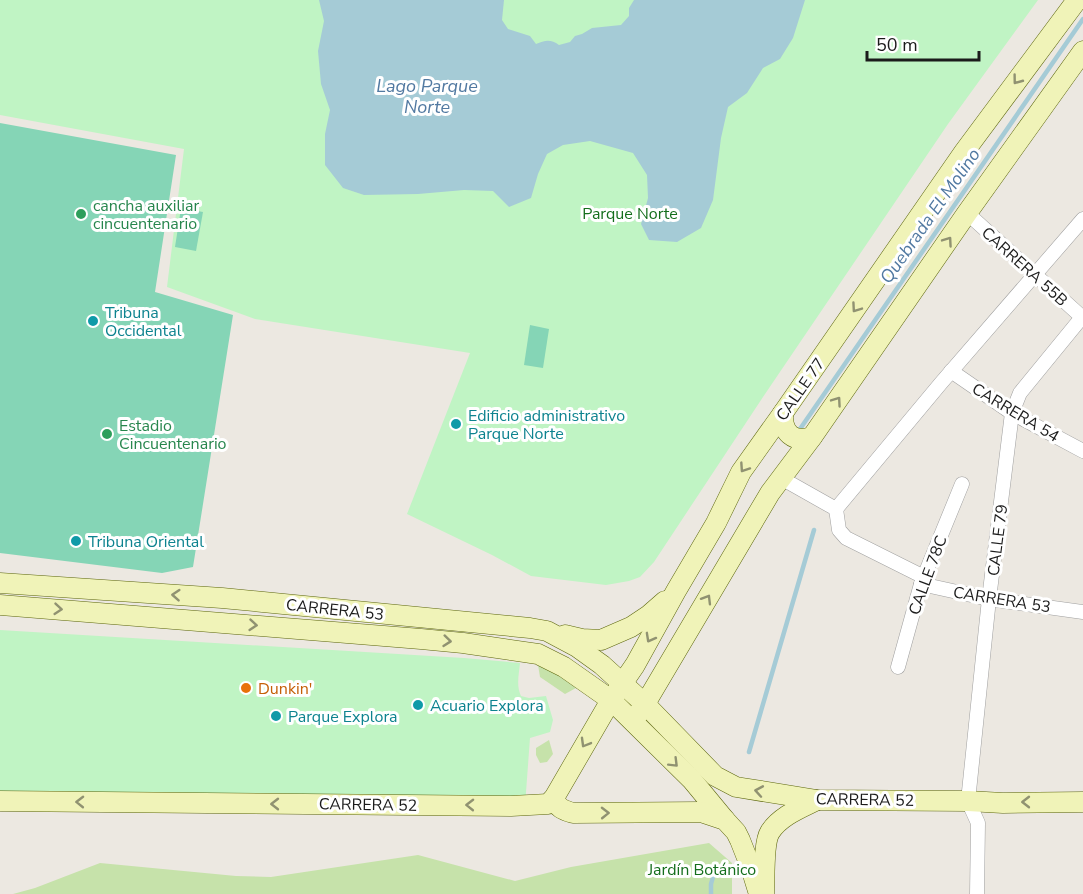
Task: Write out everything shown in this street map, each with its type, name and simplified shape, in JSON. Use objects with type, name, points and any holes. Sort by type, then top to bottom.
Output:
[{"type":"main road","name":"CALLE 77","points":[[554,798],[611,700],[635,665],[716,523],[741,472],[964,152],[1077,0]]},
{"type":"main road","points":[[633,722],[770,493],[812,437],[967,213],[1083,51]]},
{"type":"main road","points":[[783,413],[783,423],[787,432],[794,438],[803,440],[812,437]]},
{"type":"main road","name":"CARRERA 53","points":[[0,583],[222,598],[548,631],[577,647],[622,682],[645,704]]},
{"type":"main road","points":[[548,631],[582,639],[601,640],[631,627],[649,615],[676,591]]},
{"type":"main road","name":"CARRERA 53","points":[[0,605],[421,639],[522,651],[538,654],[564,667],[611,700]]},
{"type":"main road","points":[[611,700],[692,780],[736,832],[759,894]]},
{"type":"main road","name":"CARRERA 52","points":[[645,704],[715,776],[736,787],[817,800],[1083,802]]},
{"type":"main road","points":[[554,798],[561,810],[573,813],[701,812],[725,820]]},
{"type":"main road","name":"CARRERA 52","points":[[0,801],[528,806],[548,804],[554,798]]},
{"type":"main road","points":[[764,894],[766,843],[770,832],[785,816],[817,800]]},
{"type":"street","name":"CARRERA 55B","points":[[967,213],[1083,317]]},
{"type":"street","points":[[781,478],[836,509],[951,371],[1083,219]]},
{"type":"street","name":"CALLE 79","points":[[977,894],[978,823],[968,801],[989,599],[1012,414],[1020,393],[1083,317]]},
{"type":"street","name":"CARRERA 54","points":[[951,371],[1012,414],[1083,451]]},
{"type":"street","name":"CALLE 78C","points":[[898,667],[922,580],[962,484]]},
{"type":"street","name":"CARRERA 53","points":[[836,509],[839,530],[846,538],[922,580],[989,599],[1083,612]]},
{"type":"green space","name":"Parque Norte","points":[[0,0],[1038,0],[948,124],[654,562],[640,577],[606,585],[531,576],[407,514],[470,353],[255,319],[167,287],[184,149],[0,115]]},
{"type":"green space","name":"Estadio Cincuentenario","points":[[0,123],[176,155],[155,292],[233,315],[193,567],[162,573],[0,553]]},
{"type":"green space","points":[[181,208],[203,212],[196,251],[175,247]]},
{"type":"green space","points":[[530,325],[549,329],[543,368],[524,365]]},
{"type":"green space","name":"Parque Explora","points":[[0,630],[520,663],[518,684],[521,696],[529,698],[546,696],[553,720],[550,732],[530,738],[525,806],[0,801]]},
{"type":"green space","points":[[538,665],[548,668],[576,688],[565,694],[540,677]]},
{"type":"green space","points":[[549,740],[553,754],[547,762],[540,763],[536,755],[536,748]]},
{"type":"green space","name":"Jardín Botánico","points":[[709,843],[732,863],[732,894],[13,894],[100,863],[236,876],[271,877],[418,855],[515,881],[571,867]]},
{"type":"water","name":"Lago Parque Norte","points":[[319,0],[504,0],[502,20],[508,29],[530,36],[536,44],[548,41],[559,45],[570,42],[575,36],[592,28],[621,25],[629,16],[629,8],[634,0],[805,0],[793,38],[780,59],[763,68],[747,93],[728,107],[721,138],[713,200],[701,228],[677,242],[649,240],[641,224],[648,198],[647,175],[633,153],[590,141],[563,145],[547,154],[531,198],[509,207],[493,191],[464,190],[364,195],[343,188],[325,165],[325,134],[330,110],[321,84],[318,51],[324,21]]},
{"type":"waterway","name":"Quebrada El Molino","points":[[800,429],[1083,19]]},
{"type":"waterway","name":"Quebrada El Molino","points":[[749,752],[814,530]]},
{"type":"waterway","name":"Quebrada El Molino","points":[[711,894],[715,870]]},
{"type":"place","name":"cancha auxiliar cincuentenario","points":[[81,214]]},
{"type":"place","name":"Tribuna Occidental","points":[[93,321]]},
{"type":"place","name":"Edificio administrativo Parque Norte","points":[[456,424]]},
{"type":"place","name":"Estadio Cincuentenario","points":[[107,434]]},
{"type":"place","name":"Tribuna Oriental","points":[[76,541]]},
{"type":"place","name":"Dunkin'","points":[[246,688]]},
{"type":"place","name":"Acuario Explora","points":[[418,705]]},
{"type":"place","name":"Parque Explora","points":[[276,716]]}]
